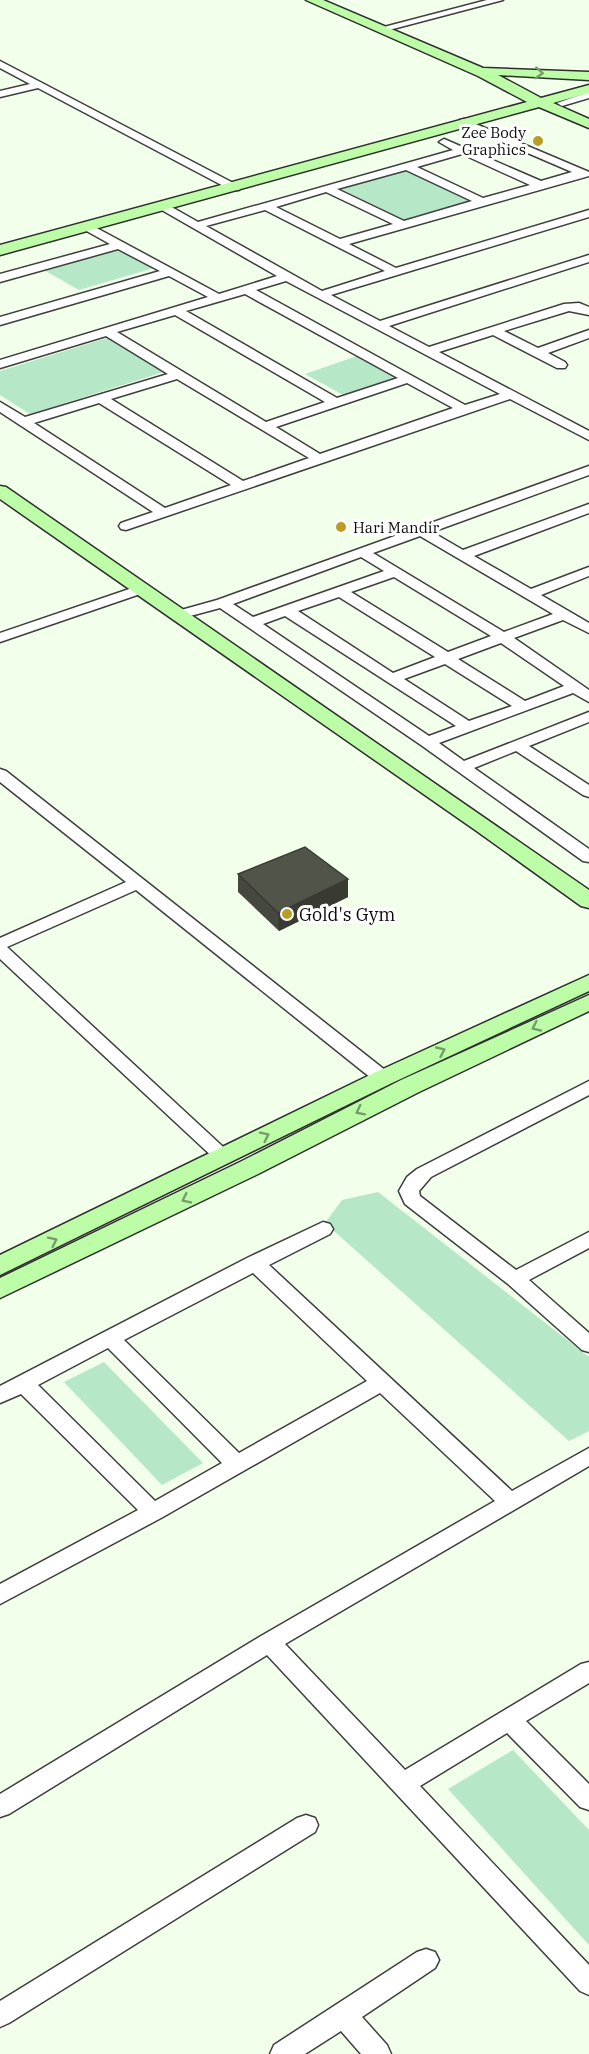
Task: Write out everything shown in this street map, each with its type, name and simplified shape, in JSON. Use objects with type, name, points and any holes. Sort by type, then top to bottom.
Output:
[{"type":"main road","points":[[312,0],[498,81],[589,114]]},
{"type":"main road","points":[[327,0],[488,70],[589,124]]},
{"type":"main road","points":[[488,70],[589,76]]},
{"type":"main road","points":[[468,118],[498,81]]},
{"type":"main road","points":[[546,100],[589,84]]},
{"type":"main road","points":[[0,244],[230,185],[468,118],[589,89]]},
{"type":"main road","points":[[0,250],[164,207],[230,185]]},
{"type":"main road","points":[[0,476],[589,901]]},
{"type":"main road","points":[[0,491],[141,589],[188,613],[586,873]]},
{"type":"main road","points":[[0,1266],[383,1078],[588,998]]},
{"type":"main road","points":[[0,1289],[251,1167],[588,998]]},
{"type":"street","points":[[389,27],[498,0]]},
{"type":"street","points":[[0,64],[230,185]]},
{"type":"street","points":[[0,94],[38,85]]},
{"type":"street","points":[[546,100],[589,95]]},
{"type":"street","points":[[468,118],[585,175]]},
{"type":"street","points":[[444,142],[540,185]]},
{"type":"street","points":[[195,226],[464,150]]},
{"type":"street","points":[[407,166],[483,202]]},
{"type":"street","points":[[340,243],[540,185],[585,175]]},
{"type":"street","points":[[328,189],[401,224]]},
{"type":"street","points":[[266,206],[395,272]]},
{"type":"street","points":[[164,207],[287,277],[589,435]]},
{"type":"street","points":[[323,294],[589,213]]},
{"type":"street","points":[[87,227],[167,273],[218,298]]},
{"type":"street","points":[[0,278],[118,245]]},
{"type":"street","points":[[379,325],[589,258]]},
{"type":"street","points":[[0,321],[167,273]]},
{"type":"street","points":[[0,364],[287,277]]},
{"type":"street","points":[[247,290],[464,409]]},
{"type":"street","points":[[429,351],[568,307],[579,307],[589,311]]},
{"type":"street","points":[[177,311],[336,403]]},
{"type":"street","points":[[495,331],[561,364]]},
{"type":"street","points":[[108,332],[319,459]]},
{"type":"street","points":[[537,353],[589,334]]},
{"type":"street","points":[[22,422],[177,375]]},
{"type":"street","points":[[264,427],[409,378]]},
{"type":"street","points":[[126,526],[510,395]]},
{"type":"street","points":[[101,398],[241,486]]},
{"type":"street","points":[[0,406],[163,513]]},
{"type":"street","points":[[188,613],[222,603],[589,470]]},
{"type":"street","points":[[463,555],[589,508]]},
{"type":"street","points":[[419,530],[589,630]]},
{"type":"street","points":[[362,552],[501,636],[589,697]]},
{"type":"street","points":[[528,595],[589,571]]},
{"type":"street","points":[[251,623],[395,572]]},
{"type":"street","points":[[0,638],[141,589]]},
{"type":"street","points":[[341,592],[523,706]]},
{"type":"street","points":[[222,603],[462,767],[586,873]]},
{"type":"street","points":[[286,610],[469,728]]},
{"type":"street","points":[[390,679],[444,657],[563,615]]},
{"type":"street","points":[[427,742],[576,687]]},
{"type":"street","points":[[462,767],[589,717]]},
{"type":"street","points":[[519,746],[589,792]]},
{"type":"street","points":[[0,774],[135,884],[383,1078]]},
{"type":"street","points":[[0,944],[135,884]]},
{"type":"street","points":[[0,950],[224,1157]]},
{"type":"street","points":[[589,1087],[424,1173],[414,1182],[409,1191],[412,1199],[515,1279],[589,1345]]},
{"type":"street","points":[[0,1395],[323,1229]]},
{"type":"street","points":[[515,1279],[589,1239]]},
{"type":"street","points":[[254,1263],[509,1501]]},
{"type":"street","points":[[110,1338],[237,1465]]},
{"type":"street","points":[[23,1383],[153,1512]]},
{"type":"street","points":[[0,1595],[153,1512],[381,1383]]},
{"type":"street","points":[[1,1804],[269,1642],[589,1456]]},
{"type":"street","points":[[269,1642],[589,1983]]},
{"type":"street","points":[[401,1785],[589,1671]]},
{"type":"street","points":[[510,1720],[589,1800]]},
{"type":"street","points":[[0,2015],[306,1825]]},
{"type":"street","points":[[283,2054],[426,1960]]},
{"type":"street","points":[[343,2014],[378,2054]]},
{"type":"green space","points":[[408,170],[472,200],[404,220],[341,189]]},
{"type":"green space","points":[[117,248],[154,268],[79,290],[42,269]]},
{"type":"green space","points":[[110,337],[167,371],[30,414],[0,395],[0,371]]},
{"type":"green space","points":[[357,356],[397,377],[345,396],[305,374]]},
{"type":"green space","points":[[378,1192],[589,1357],[589,1431],[569,1441],[325,1223],[342,1200]]},
{"type":"green space","points":[[104,1362],[203,1463],[162,1485],[64,1382]]},
{"type":"green space","points":[[513,1750],[589,1830],[589,1945],[448,1789]]},
{"type":"building","points":[[305,847],[348,879],[278,913],[238,874]]},
{"type":"place","name":"Zee Body Graphics","points":[[538,141]]},
{"type":"place","name":"Hari Mandir","points":[[341,527]]},
{"type":"place","name":"Gold's Gym","points":[[287,914]]}]
